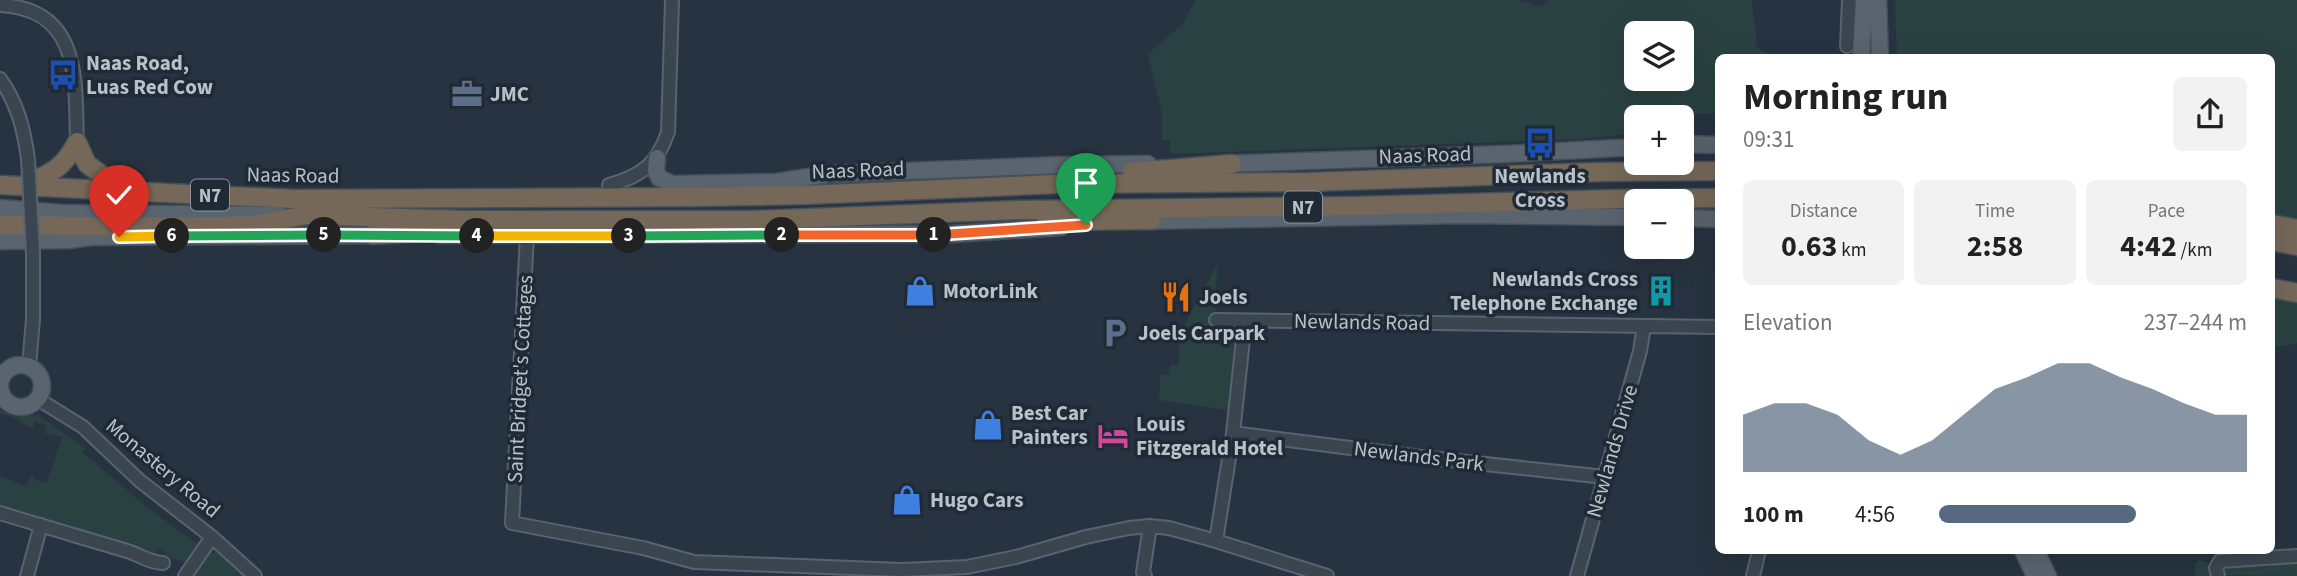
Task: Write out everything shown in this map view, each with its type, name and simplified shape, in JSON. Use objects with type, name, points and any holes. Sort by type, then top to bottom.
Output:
[{"type":"highway","name":"N7","points":[[21,186],[60,167],[77,142]]},
{"type":"highway","points":[[77,142],[87,164],[125,192]]},
{"type":"highway","points":[[1056,184],[1132,172],[1232,164]]},
{"type":"highway","name":"Naas Road","points":[[0,185],[295,199],[571,197],[805,195],[1056,184],[1715,171]]},
{"type":"highway","name":"N7","points":[[571,197],[609,185]]},
{"type":"highway","name":"Naas Road","points":[[306,215],[464,220],[741,221],[1031,209],[1357,206],[1715,198]]},
{"type":"highway","points":[[181,227],[222,215]]},
{"type":"highway","points":[[0,225],[254,225],[306,215]]},
{"type":"highway","name":"N7","points":[[887,216],[1024,221],[1151,220]]},
{"type":"highway","name":"N7","points":[[372,235],[586,220]]},
{"type":"highway","points":[[2275,225],[2297,229]]},
{"type":"highway","points":[[2275,242],[2297,246]]},
{"type":"highway","points":[[2275,278],[2297,282]]},
{"type":"highway","points":[[2275,290],[2297,295]]},
{"type":"main road","points":[[1861,54],[1864,0]]},
{"type":"main road","points":[[1878,0],[1880,54]]},
{"type":"main road","points":[[1874,54],[1878,18]]},
{"type":"main road","points":[[1694,144],[1715,145]]},
{"type":"main road","points":[[657,158],[656,171],[659,178],[672,184],[777,182],[827,174],[1047,165],[1232,164],[1624,148]]},
{"type":"main road","name":"Naas Road","points":[[0,208],[61,213],[306,215]]},
{"type":"main road","points":[[0,241],[91,237],[952,234],[1151,220],[1465,215],[1624,217]]},
{"type":"main road","points":[[1694,218],[1715,219]]},
{"type":"main road","points":[[17,366],[34,370],[41,380],[38,399],[20,407],[7,401],[2,396],[3,371],[17,366]]},
{"type":"main road","points":[[2024,554],[2035,576]]},
{"type":"main road","points":[[2037,554],[2048,576]]},
{"type":"street","points":[[609,185],[628,179],[657,158],[668,132],[672,0]]},
{"type":"street","points":[[1847,46],[1849,0]]},
{"type":"street","points":[[0,5],[22,8],[36,14],[57,30],[65,41],[71,55],[75,79],[77,142]]},
{"type":"street","points":[[0,79],[18,111],[28,159],[33,254],[33,319],[29,367]]},
{"type":"street","name":"Saint Bridget's Cottages","points":[[527,236],[512,523],[631,546],[694,562],[902,570],[967,567],[1129,528],[1150,526]]},
{"type":"street","name":"Newlands Road","points":[[1216,320],[1715,327]]},
{"type":"street","points":[[1216,541],[1233,433],[1245,321]]},
{"type":"street","name":"Newlands Drive","points":[[1577,576],[1640,351],[1644,326]]},
{"type":"street","name":"Monastery Road","points":[[38,399],[83,427],[159,497],[212,537],[256,576]]},
{"type":"street","name":"Newlands Park","points":[[1233,433],[1605,477]]},
{"type":"street","points":[[0,513],[132,552],[148,561],[163,563]]},
{"type":"street","points":[[27,576],[41,525]]},
{"type":"street","points":[[1145,576],[1143,572],[1150,526],[1169,528],[1216,541],[1327,576]]},
{"type":"street","points":[[185,576],[212,537]]},
{"type":"street","points":[[1752,576],[1758,554]]},
{"type":"street","points":[[2218,576],[2216,568],[2220,561],[2297,556]]},
{"type":"green space","points":[[1196,0],[1518,0],[1541,7],[1550,0],[1752,0],[1757,48],[1770,54],[1715,54],[1715,113],[1694,114],[1694,105],[1624,105],[1624,134],[1580,139],[1172,154],[1170,140],[1162,140],[1162,113],[1148,54],[1182,24]]},
{"type":"green space","points":[[1895,0],[2297,0],[2297,220],[2275,216],[2275,54],[1897,54]]},
{"type":"green space","points":[[1217,265],[1215,325],[1234,329],[1239,339],[1228,410],[1159,400],[1160,375],[1169,374],[1170,365],[1179,365],[1179,334]]},
{"type":"green space","points":[[2275,296],[2297,301],[2297,343],[2275,347]]},
{"type":"green space","points":[[0,410],[14,415],[38,415],[85,448],[82,452],[147,507],[197,544],[185,562],[171,558],[159,548],[151,559],[0,510],[0,476],[27,486],[31,475],[34,479],[47,483],[62,437],[44,433],[47,425],[35,421],[33,428],[0,413]]},
{"type":"green space","points":[[220,552],[246,576],[194,574],[208,553]]},
{"type":"green space","points":[[2200,560],[2212,564],[2215,576],[2195,576],[2195,563]]},
{"type":"green space","points":[[2297,561],[2297,576],[2221,575],[2224,567]]},
{"type":"place","name":"Naas Road, Luas Red Cow","points":[[63,75]]},
{"type":"place","name":"JMC","points":[[467,94]]},
{"type":"place","name":"Newlands Cross","points":[[1540,143]]},
{"type":"place","name":"MotorLink","points":[[920,291]]},
{"type":"place","name":"Newlands Cross Telephone Exchange","points":[[1661,291]]},
{"type":"place","name":"Joels","points":[[1176,297]]},
{"type":"place","name":"Joels Carpark","points":[[1115,333]]},
{"type":"place","name":"Best Car Painters","points":[[988,425]]},
{"type":"place","name":"Louis Fitzgerald Hotel","points":[[1113,436]]},
{"type":"place","name":"Hugo Cars","points":[[907,500]]},
{"type":"route","points":[[119,237],[952,234],[1086,225]]}]
